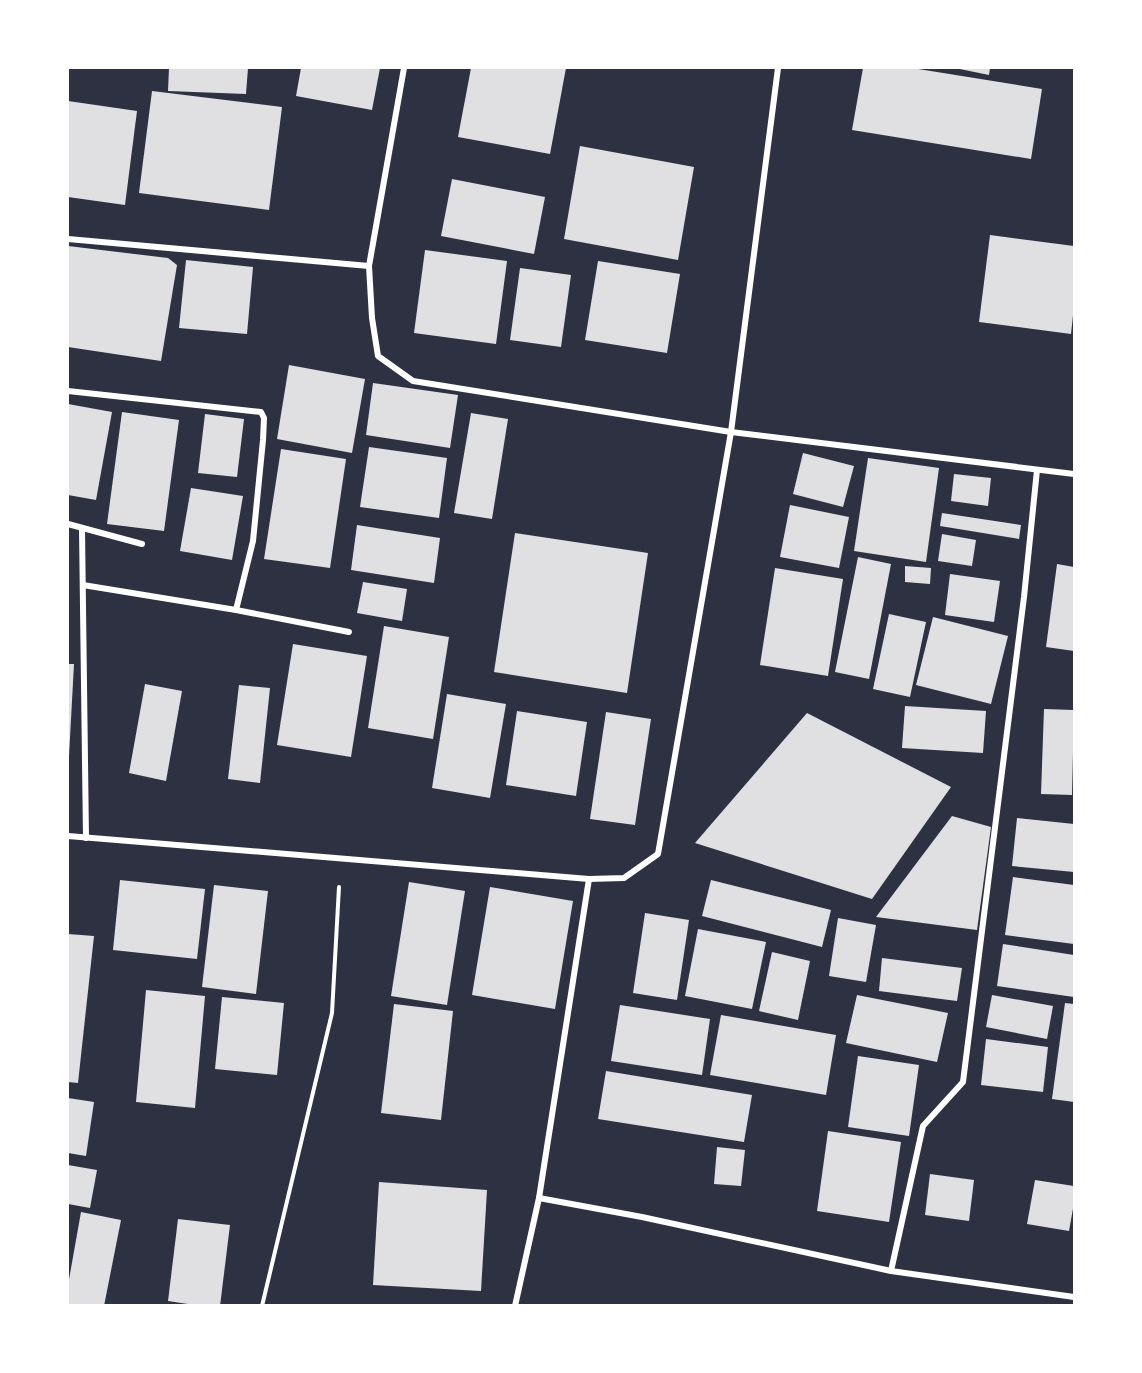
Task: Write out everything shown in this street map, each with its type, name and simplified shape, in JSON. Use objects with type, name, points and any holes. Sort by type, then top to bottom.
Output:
[{"type":"street","points":[[404,68],[369,266],[372,318],[378,356],[413,381],[731,432],[1074,474]]},
{"type":"street","points":[[68,836],[589,879],[624,878],[658,854],[731,432],[778,68]]},
{"type":"street","points":[[68,239],[369,266]]},
{"type":"street","points":[[68,391],[261,412],[264,418],[263,440],[253,541],[236,610]]},
{"type":"street","points":[[891,1271],[923,1126],[963,1082],[1024,597],[1037,470]]},
{"type":"street","points":[[68,524],[142,544]]},
{"type":"street","points":[[82,529],[86,838]]},
{"type":"street","points":[[83,585],[236,610],[349,632]]},
{"type":"street","points":[[515,1305],[539,1198],[589,879]]},
{"type":"street","points":[[539,1198],[891,1271],[1074,1297]]},
{"type":"path","points":[[262,1305],[332,1013],[341,859]]},
{"type":"building","points":[[169,68],[248,68],[246,94],[168,91]]},
{"type":"building","points":[[301,68],[380,68],[372,110],[296,96]]},
{"type":"building","points":[[471,68],[566,68],[550,154],[458,137]]},
{"type":"building","points":[[863,68],[912,68],[1042,89],[1031,159],[852,130]]},
{"type":"building","points":[[955,68],[990,68],[989,75]]},
{"type":"building","points":[[152,91],[282,107],[269,210],[139,193]]},
{"type":"building","points":[[68,101],[137,111],[125,205],[68,197]]},
{"type":"building","points":[[580,146],[694,167],[678,260],[564,239]]},
{"type":"building","points":[[452,179],[545,197],[534,254],[441,236]]},
{"type":"building","points":[[990,235],[1074,246],[1074,306],[1071,334],[979,322]]},
{"type":"building","points":[[68,246],[168,258],[177,265],[161,361],[68,347]]},
{"type":"building","points":[[425,250],[507,261],[496,344],[414,333]]},
{"type":"building","points":[[186,260],[253,267],[247,334],[179,328]]},
{"type":"building","points":[[598,261],[680,274],[667,353],[585,340]]},
{"type":"building","points":[[520,268],[571,275],[561,347],[510,340]]},
{"type":"building","points":[[289,365],[365,379],[352,453],[277,439]]},
{"type":"building","points":[[373,383],[458,395],[450,448],[366,435]]},
{"type":"building","points":[[68,404],[112,412],[96,500],[68,495]]},
{"type":"building","points":[[122,412],[179,420],[164,531],[107,524]]},
{"type":"building","points":[[471,413],[508,419],[492,519],[454,513]]},
{"type":"building","points":[[205,414],[244,419],[237,477],[198,473]]},
{"type":"building","points":[[369,447],[447,458],[439,518],[360,507]]},
{"type":"building","points":[[281,449],[346,459],[330,568],[264,559]]},
{"type":"building","points":[[803,453],[854,466],[843,507],[793,494]]},
{"type":"building","points":[[868,458],[939,468],[926,562],[854,551]]},
{"type":"building","points":[[954,474],[991,478],[988,506],[951,501]]},
{"type":"building","points":[[191,488],[243,496],[232,560],[180,551]]},
{"type":"building","points":[[790,505],[849,517],[839,568],[780,557]]},
{"type":"building","points":[[942,513],[1021,525],[1019,539],[940,526]]},
{"type":"building","points":[[357,525],[440,538],[434,583],[351,570]]},
{"type":"building","points":[[515,533],[648,553],[627,693],[494,672]]},
{"type":"building","points":[[942,534],[976,540],[972,566],[938,561]]},
{"type":"building","points":[[858,557],[891,564],[869,679],[835,672]]},
{"type":"building","points":[[1057,564],[1074,567],[1074,651],[1046,647]]},
{"type":"building","points":[[905,566],[931,568],[930,584],[905,582]]},
{"type":"building","points":[[775,568],[843,579],[828,676],[760,665]]},
{"type":"building","points":[[950,574],[1000,581],[994,622],[945,615]]},
{"type":"building","points":[[363,582],[407,589],[402,621],[357,613]]},
{"type":"building","points":[[889,614],[926,622],[910,697],[873,689]]},
{"type":"building","points":[[933,617],[1008,636],[991,704],[916,685]]},
{"type":"building","points":[[384,626],[449,637],[433,739],[368,728]]},
{"type":"building","points":[[293,644],[367,656],[351,757],[277,745]]},
{"type":"building","points":[[68,664],[74,664],[69,756],[68,756]]},
{"type":"building","points":[[145,684],[182,691],[166,781],[129,773]]},
{"type":"building","points":[[239,685],[270,688],[260,783],[228,779]]},
{"type":"building","points":[[447,694],[506,704],[490,798],[432,788]]},
{"type":"building","points":[[905,706],[986,711],[983,753],[902,748]]},
{"type":"building","points":[[1044,709],[1074,710],[1072,795],[1041,794]]},
{"type":"building","points":[[517,711],[587,722],[576,796],[506,785]]},
{"type":"building","points":[[606,712],[651,719],[635,825],[590,819]]},
{"type":"building","points":[[807,713],[951,787],[872,899],[695,843]]},
{"type":"building","points":[[952,816],[991,827],[977,930],[876,917]]},
{"type":"building","points":[[1017,818],[1074,824],[1074,872],[1012,866]]},
{"type":"building","points":[[1013,877],[1074,885],[1074,944],[1005,935]]},
{"type":"building","points":[[120,880],[205,889],[197,959],[113,950]]},
{"type":"building","points":[[711,880],[831,910],[822,947],[702,916]]},
{"type":"building","points":[[409,882],[465,891],[447,1005],[391,996]]},
{"type":"building","points":[[214,885],[268,891],[256,994],[202,987]]},
{"type":"building","points":[[490,887],[573,901],[555,1009],[472,995]]},
{"type":"building","points":[[645,913],[689,920],[677,1000],[633,993]]},
{"type":"building","points":[[838,918],[876,925],[866,982],[829,976]]},
{"type":"building","points":[[698,929],[766,942],[752,1009],[685,996]]},
{"type":"building","points":[[68,934],[94,936],[78,1083],[68,1082]]},
{"type":"building","points":[[1003,944],[1074,955],[1074,997],[997,986]]},
{"type":"building","points":[[772,952],[810,961],[798,1020],[759,1011]]},
{"type":"building","points":[[882,958],[962,968],[957,1001],[879,991]]},
{"type":"building","points":[[146,990],[205,996],[195,1108],[136,1102]]},
{"type":"building","points":[[857,995],[948,1013],[937,1062],[846,1043]]},
{"type":"building","points":[[992,995],[1053,1006],[1047,1039],[986,1027]]},
{"type":"building","points":[[222,997],[284,1003],[277,1075],[215,1069]]},
{"type":"building","points":[[1065,1003],[1074,1004],[1074,1102],[1052,1099]]},
{"type":"building","points":[[394,1004],[453,1011],[441,1120],[381,1113]]},
{"type":"building","points":[[620,1005],[710,1019],[702,1075],[611,1061]]},
{"type":"building","points":[[721,1015],[836,1035],[826,1095],[710,1075]]},
{"type":"building","points":[[986,1039],[1048,1047],[1043,1092],[981,1085]]},
{"type":"building","points":[[858,1056],[919,1065],[909,1136],[848,1127]]},
{"type":"building","points":[[606,1071],[752,1095],[744,1142],[598,1119]]},
{"type":"building","points":[[68,1098],[94,1102],[86,1156],[68,1153]]},
{"type":"building","points":[[828,1131],[901,1142],[889,1222],[817,1211]]},
{"type":"building","points":[[717,1147],[745,1150],[741,1186],[714,1184]]},
{"type":"building","points":[[68,1165],[97,1170],[90,1208],[68,1204]]},
{"type":"building","points":[[930,1174],[974,1180],[969,1221],[925,1215]]},
{"type":"building","points":[[1035,1180],[1074,1186],[1074,1203],[1069,1231],[1027,1224]]},
{"type":"building","points":[[379,1182],[487,1190],[481,1291],[373,1285]]},
{"type":"building","points":[[81,1212],[121,1220],[104,1306],[68,1306],[68,1285]]},
{"type":"building","points":[[178,1219],[230,1225],[220,1306],[201,1306],[168,1301]]}]
